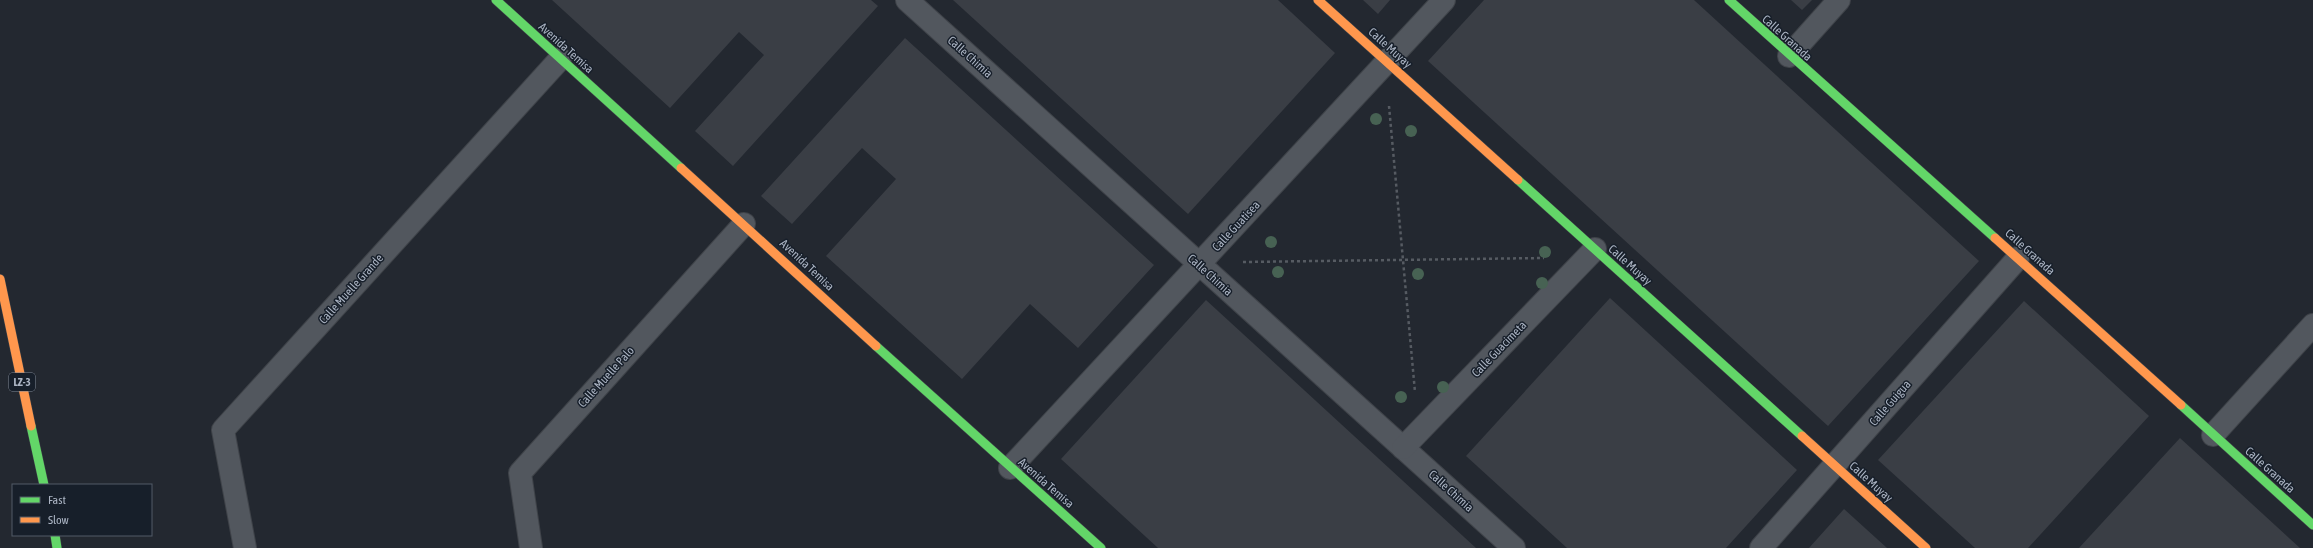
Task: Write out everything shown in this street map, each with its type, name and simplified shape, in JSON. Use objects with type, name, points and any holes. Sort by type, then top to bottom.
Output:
[{"type":"main road","name":"Avenida Temisa","points":[[496,0],[744,224],[1010,468],[1101,548]]},
{"type":"main road","name":"Calle Muyay","points":[[1318,0],[1926,548]]},
{"type":"main road","name":"Calle Granada","points":[[1729,0],[1789,56],[2018,258],[2313,525]]},
{"type":"main road","name":"LZ-3","points":[[0,279],[44,484]]},
{"type":"main road","points":[[55,536],[57,548]]},
{"type":"street","name":"Calle Chimia","points":[[907,0],[1514,548]]},
{"type":"street","name":"Calle Guatisea","points":[[1010,468],[1388,63],[1444,0]]},
{"type":"street","points":[[1789,56],[1839,0]]},
{"type":"street","name":"Calle Muelle Grande","points":[[245,548],[223,430],[560,59]]},
{"type":"street","name":"Calle Muelle Palo","points":[[532,548],[520,473],[744,224]]},
{"type":"street","name":"Calle Guacimeta","points":[[1403,448],[1595,249]]},
{"type":"street","name":"Calle Guigua","points":[[1761,548],[2018,258]]},
{"type":"street","points":[[2213,435],[2313,325]]},
{"type":"path","points":[[1389,100],[1415,394]]},
{"type":"path","points":[[1235,262],[1557,258],[1573,272]]},
{"type":"building","points":[[552,0],[871,0],[878,6],[733,166],[695,131],[764,55],[739,32],[670,108]]},
{"type":"building","points":[[953,0],[1278,0],[1335,53],[1188,214]]},
{"type":"building","points":[[1363,0],[1390,0],[1378,14]]},
{"type":"building","points":[[1484,0],[1694,0],[1979,261],[1828,426],[1428,61]]},
{"type":"building","points":[[1791,0],[1812,0],[1802,10]]},
{"type":"building","points":[[905,38],[1154,265],[1078,348],[1030,304],[962,379],[826,256],[896,179],[862,148],[792,224],[761,196]]},
{"type":"building","points":[[1610,298],[1797,470],[1726,548],[1567,548],[1466,456]]},
{"type":"building","points":[[1206,300],[1476,548],[1158,548],[1061,459]]},
{"type":"building","points":[[2024,301],[2149,416],[2028,548],[1975,548],[1878,460]]},
{"type":"building","points":[[2180,438],[2300,548],[2079,548]]},
{"type":"building","points":[[1844,509],[1887,548],[1809,548]]},
{"type":"traffic: fast","points":[[496,0],[681,168]]},
{"type":"traffic: fast","points":[[1729,0],[1995,238]]},
{"type":"traffic: fast","points":[[1518,180],[1802,436]]},
{"type":"traffic: fast","points":[[876,346],[1101,548]]},
{"type":"traffic: fast","points":[[2181,405],[2313,525]]},
{"type":"traffic: fast","points":[[31,426],[44,484]]},
{"type":"traffic: fast","points":[[55,536],[57,548]]},
{"type":"traffic: slow","points":[[1318,0],[1518,180]]},
{"type":"traffic: slow","points":[[681,168],[876,346]]},
{"type":"traffic: slow","points":[[1995,238],[2181,405]]},
{"type":"traffic: slow","points":[[0,279],[31,426]]},
{"type":"traffic: slow","points":[[1802,436],[1926,548]]}]
